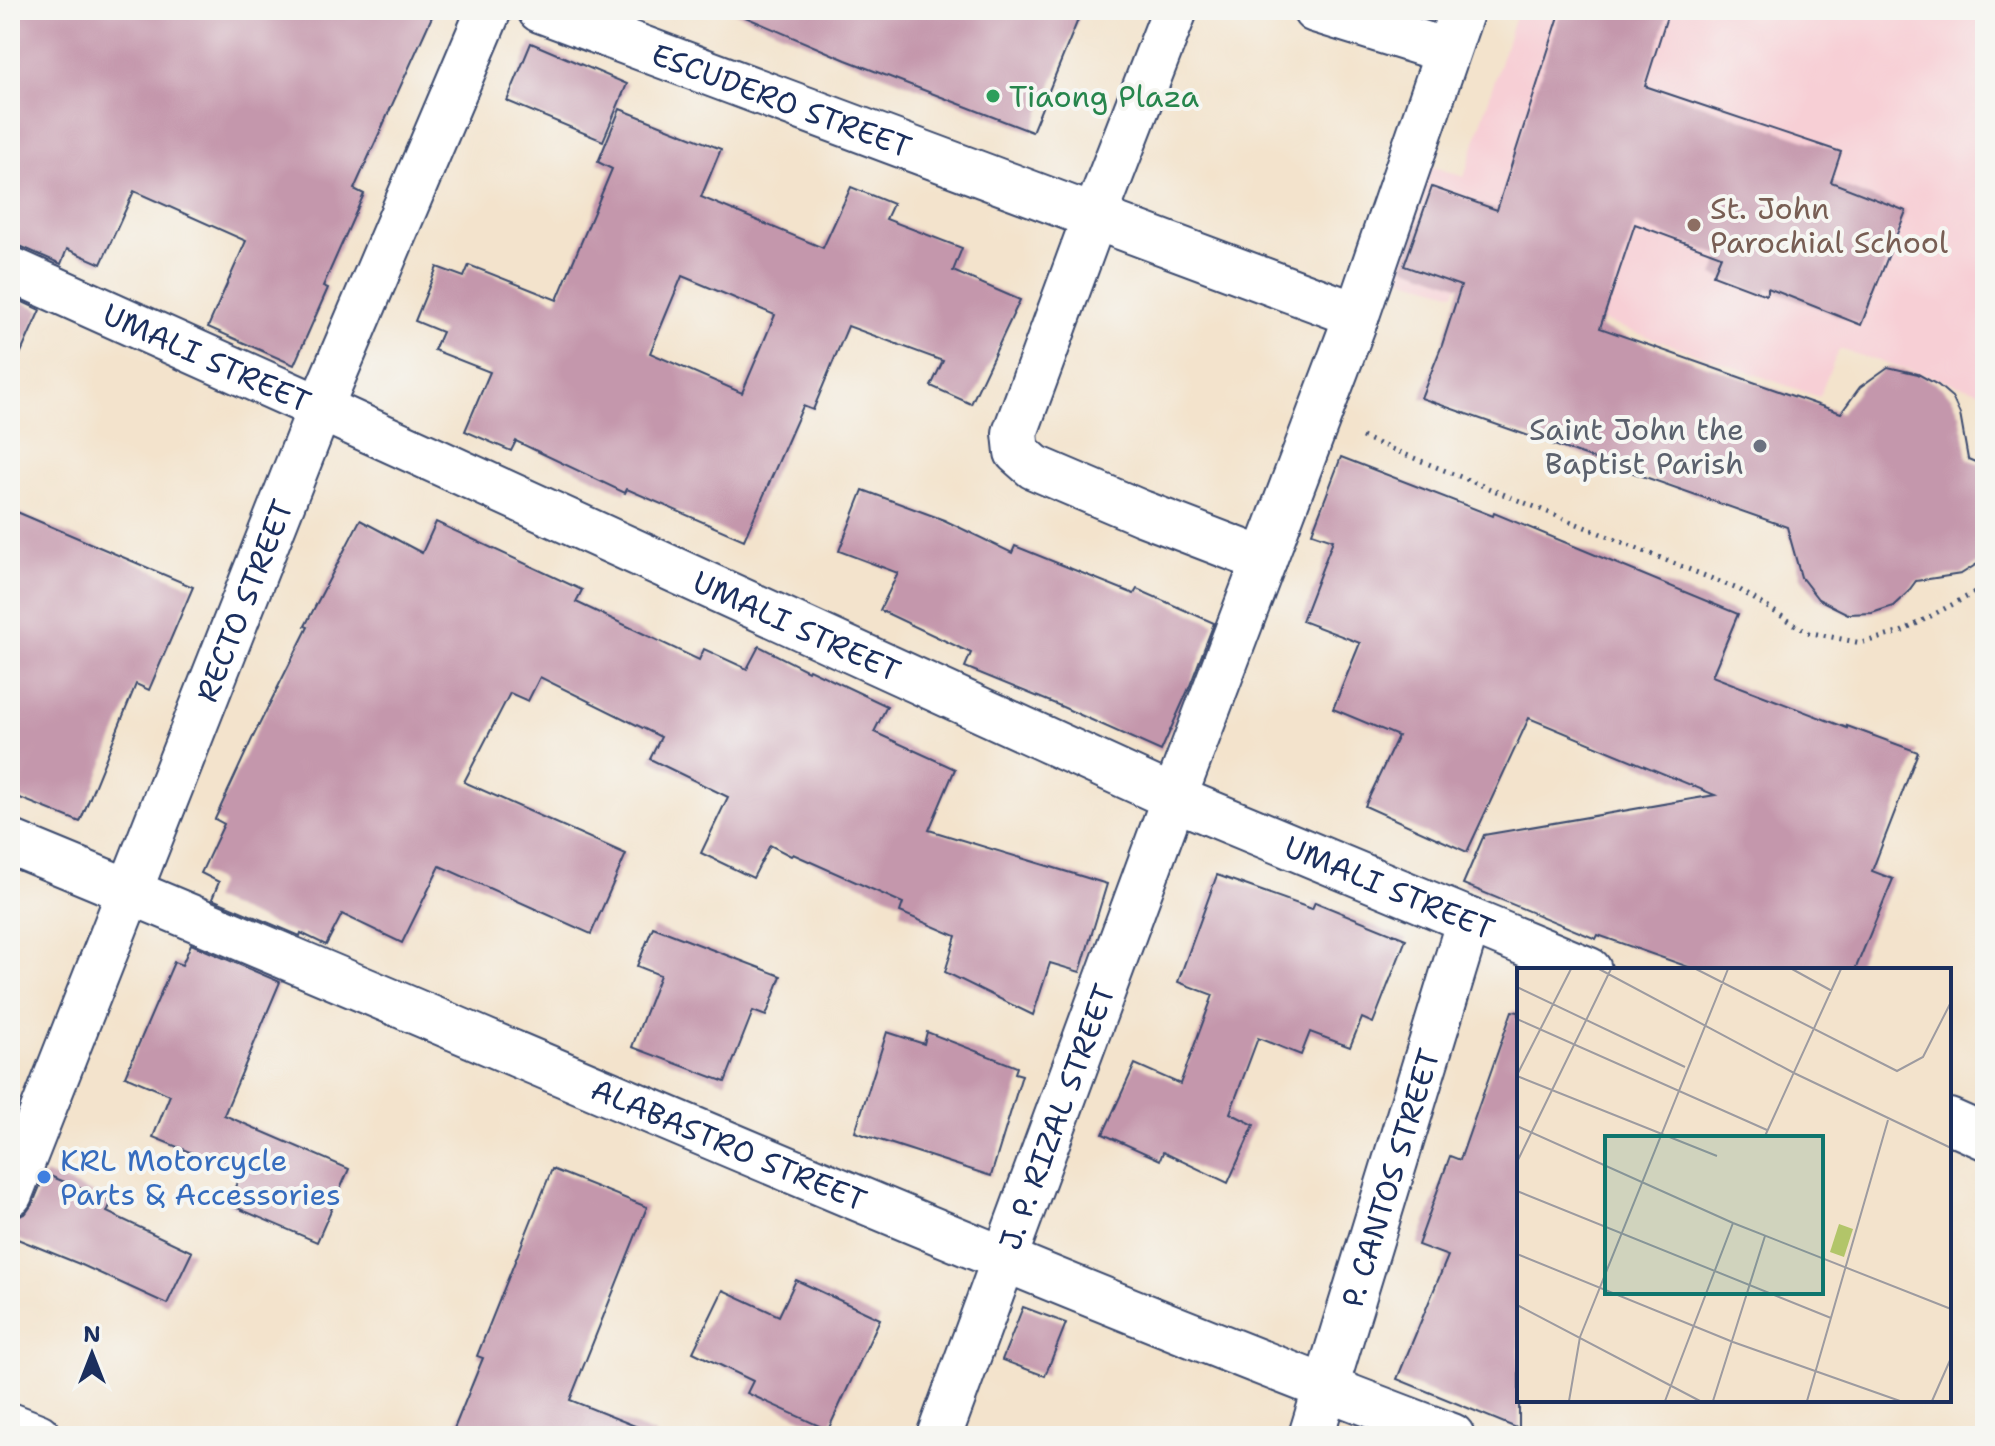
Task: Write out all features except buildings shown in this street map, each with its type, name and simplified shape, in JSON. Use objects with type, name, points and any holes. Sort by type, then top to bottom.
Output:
[{"type":"street","name":"RECTO STREET","points":[[10,1194],[320,408],[489,10]]},
{"type":"street","name":"ESCUDERO STREET","points":[[540,10],[1357,315]]},
{"type":"street","points":[[1175,10],[1015,433],[1017,452],[1034,467],[1264,560]]},
{"type":"street","points":[[1315,10],[1447,51]]},
{"type":"street","name":"J. P. RIZAL STREET","points":[[939,1436],[1174,798],[1357,315],[1462,10]]},
{"type":"street","name":"UMALI STREET","points":[[10,269],[1174,798],[1584,968]]},
{"type":"street","name":"ALABASTRO STREET","points":[[10,842],[1004,1259],[1326,1389],[1452,1436]]},
{"type":"street","name":"P. CANTOS STREET","points":[[1311,1436],[1469,920]]},
{"type":"street","points":[[1951,1122],[1985,1137]]},
{"type":"street","points":[[10,1425],[38,1436]]},
{"type":"path","points":[[1317,419],[1740,590],[1807,632],[1861,643],[1901,632],[1985,587]]},
{"type":"shaded area","name":"St. John Parochial School","points":[[1517,10],[1985,10],[1985,393],[1839,349],[1819,397],[1464,272],[1455,293],[1387,274],[1425,164],[1464,177]]},
{"type":"place","name":"Tiaong Plaza","points":[[993,96]]},
{"type":"place","name":"St. John Parochial School","points":[[1694,225]]},
{"type":"place","name":"Saint John the Baptist Parish","points":[[1760,446]]},
{"type":"place","name":"KRL Motorcycle Parts & Accessories","points":[[44,1177]]}]
